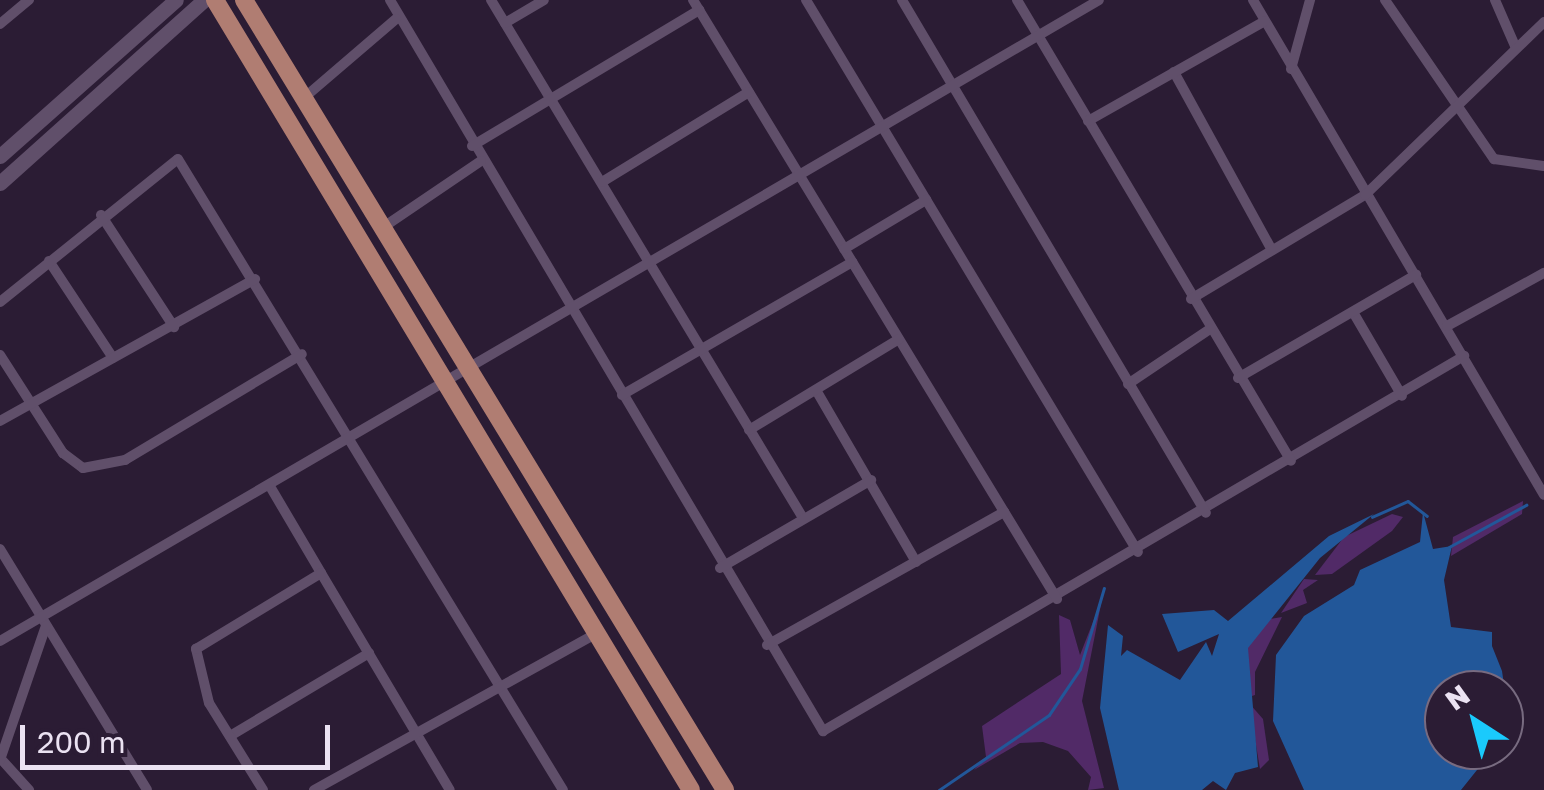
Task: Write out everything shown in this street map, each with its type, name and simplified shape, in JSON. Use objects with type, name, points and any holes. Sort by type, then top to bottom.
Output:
[{"type":"main road","points":[[215,0],[691,790]]},
{"type":"main road","points":[[244,0],[476,368],[725,790]]},
{"type":"main road","points":[[624,676],[648,662]]},
{"type":"street","points":[[0,23],[30,0]]},
{"type":"street","points":[[0,156],[176,0]]},
{"type":"street","points":[[0,183],[204,0]]},
{"type":"street","points":[[390,0],[396,19],[622,395],[720,568],[822,731],[1206,513],[1464,356]]},
{"type":"street","points":[[491,0],[803,518]]},
{"type":"street","points":[[505,23],[544,0]]},
{"type":"street","points":[[806,0],[1138,552]]},
{"type":"street","points":[[902,0],[1206,513]]},
{"type":"street","points":[[1017,0],[1191,299],[1291,461]]},
{"type":"street","points":[[0,641],[44,622],[354,442],[956,89],[1099,0]]},
{"type":"street","points":[[1253,0],[1544,495]]},
{"type":"street","points":[[1291,69],[1310,0]]},
{"type":"street","points":[[1384,0],[1453,107],[1494,159],[1544,166]]},
{"type":"street","points":[[1495,0],[1516,48]]},
{"type":"street","points":[[472,146],[696,5],[1057,599]]},
{"type":"street","points":[[304,97],[396,19]]},
{"type":"street","points":[[1088,120],[1265,21]]},
{"type":"street","points":[[1191,299],[1365,195],[1544,22]]},
{"type":"street","points":[[1174,72],[1272,250]]},
{"type":"street","points":[[602,182],[749,92]]},
{"type":"street","points":[[0,302],[101,215],[178,159],[302,354],[564,790]]},
{"type":"street","points":[[385,226],[481,161]]},
{"type":"street","points":[[844,249],[926,200]]},
{"type":"street","points":[[101,215],[174,327]]},
{"type":"street","points":[[50,260],[113,358]]},
{"type":"street","points":[[622,395],[852,262]]},
{"type":"street","points":[[1447,326],[1544,273]]},
{"type":"street","points":[[1238,378],[1416,275]]},
{"type":"street","points":[[0,421],[255,279]]},
{"type":"street","points":[[1353,312],[1402,396]]},
{"type":"street","points":[[1128,384],[1210,330]]},
{"type":"street","points":[[749,430],[899,339]]},
{"type":"street","points":[[0,356],[62,453],[98,468],[302,354]]},
{"type":"street","points":[[816,390],[916,562]]},
{"type":"street","points":[[720,568],[871,480]]},
{"type":"street","points":[[271,488],[450,790]]},
{"type":"street","points":[[767,646],[1004,512]]},
{"type":"street","points":[[0,549],[147,790]]},
{"type":"street","points":[[263,790],[194,668],[196,649],[321,573]]},
{"type":"street","points":[[30,790],[1,760],[44,622]]},
{"type":"street","points":[[314,790],[597,633]]},
{"type":"street","points":[[230,736],[369,653]]},
{"type":"shaded area","points":[[1523,501],[1522,514],[1451,556],[1453,537]]},
{"type":"shaded area","points":[[1392,514],[1403,517],[1392,531],[1332,574],[1315,575],[1344,537]]},
{"type":"shaded area","points":[[1304,579],[1318,580],[1303,590],[1307,603],[1281,613]]},
{"type":"shaded area","points":[[1102,599],[1082,701],[1104,788],[1088,790],[1091,777],[1068,751],[1043,742],[1020,743],[974,770],[986,757],[982,726],[1061,674],[1059,615],[1070,620],[1080,655]]},
{"type":"shaded area","points":[[1282,617],[1255,672],[1255,695],[1249,697],[1247,649],[1264,620]]},
{"type":"shaded area","points":[[1249,703],[1263,719],[1269,760],[1260,769]]},
{"type":"water","points":[[1423,512],[1433,549],[1452,546],[1444,580],[1451,627],[1492,632],[1492,646],[1502,670],[1424,670],[1424,770],[1477,770],[1461,790],[1304,790],[1273,721],[1276,655],[1304,616],[1354,585],[1360,570],[1420,542]]},
{"type":"water","points":[[1374,514],[1320,558],[1248,648],[1258,767],[1235,773],[1226,790],[1213,781],[1202,790],[1119,790],[1100,708],[1108,625],[1123,636],[1121,656],[1127,650],[1180,680],[1206,642],[1212,656],[1219,634],[1178,652],[1162,614],[1214,610],[1228,621],[1329,536]]},
{"type":"waterway","points":[[1372,517],[1408,501],[1427,516]]},
{"type":"waterway","points":[[1449,547],[1526,505]]},
{"type":"waterway","points":[[939,790],[1049,715],[1080,669],[1104,588]]}]
